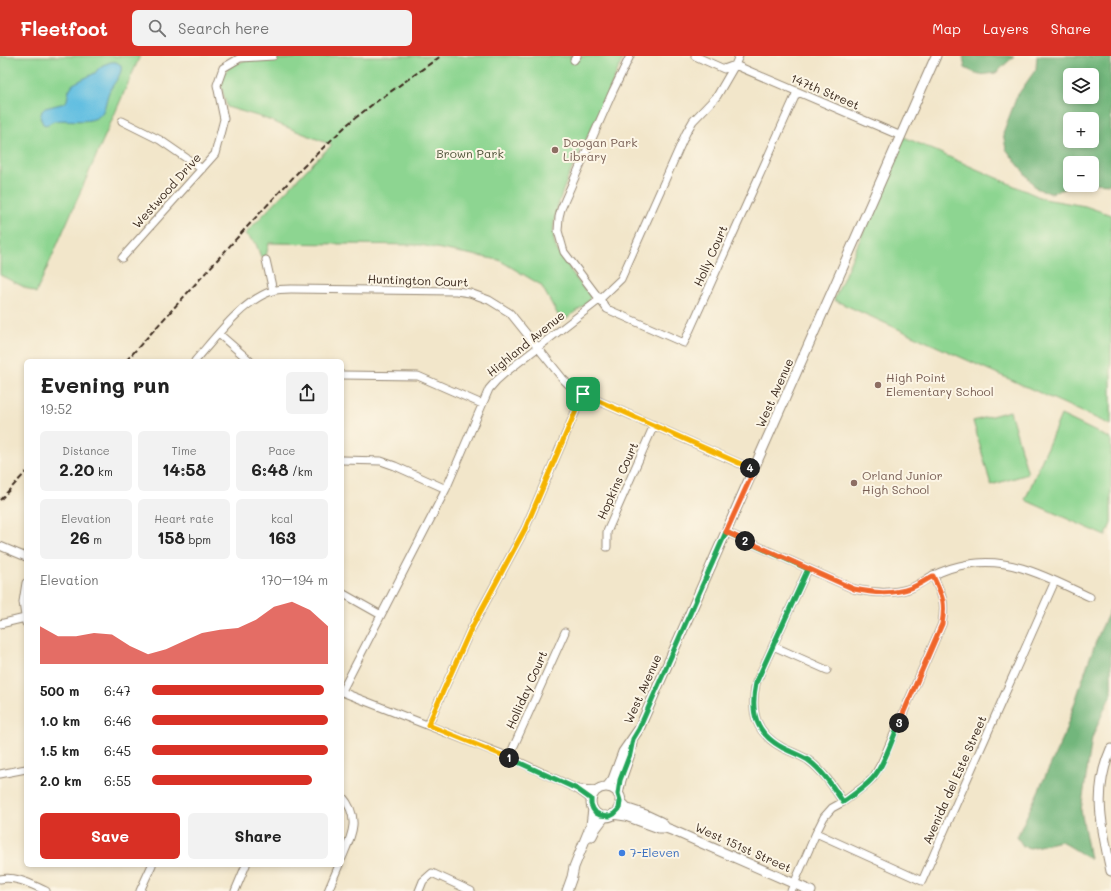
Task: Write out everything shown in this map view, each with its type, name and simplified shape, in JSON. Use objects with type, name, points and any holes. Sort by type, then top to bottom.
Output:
[{"type":"street","name":"Westwood Drive","points":[[122,258],[215,154],[224,119],[217,85],[224,68],[240,58],[273,56]]},
{"type":"street","points":[[599,300],[564,252],[558,231],[559,217],[613,91],[630,56]]},
{"type":"street","name":"147th Street","points":[[695,56],[724,69],[735,65],[901,136]]},
{"type":"street","name":"Highland Avenue","points":[[344,687],[446,488],[489,390],[496,381],[599,300],[621,278],[686,133],[693,121],[717,96],[739,56]]},
{"type":"street","name":"West Avenue","points":[[607,787],[613,779],[623,752],[642,724],[936,56]]},
{"type":"street","name":"Holly Court","points":[[599,300],[607,309],[684,343],[797,92]]},
{"type":"street","points":[[122,121],[160,140],[202,169]]},
{"type":"street","points":[[266,260],[273,291]]},
{"type":"street","name":"Huntington Court","points":[[197,359],[241,310],[254,300],[273,291],[291,289],[456,291],[470,293],[489,300],[510,313],[537,348],[574,390],[754,470]]},
{"type":"street","points":[[219,334],[248,359]]},
{"type":"street","points":[[344,375],[418,376],[482,404]]},
{"type":"street","points":[[428,725],[470,631],[525,529],[583,394]]},
{"type":"street","name":"Hopkins Court","points":[[607,547],[608,532],[654,425]]},
{"type":"street","points":[[344,460],[381,461],[446,488]]},
{"type":"street","points":[[726,532],[854,589],[870,592],[887,593],[911,588],[951,568],[991,562],[1010,565],[1032,572],[1090,597]]},
{"type":"street","points":[[0,546],[24,556]]},
{"type":"street","points":[[808,569],[756,683],[753,696],[753,707],[756,719],[763,733],[771,741],[806,759],[818,768],[843,802]]},
{"type":"street","points":[[792,887],[824,817],[832,808],[863,788],[873,778],[881,764],[942,624],[944,611],[943,598],[933,576]]},
{"type":"street","name":"Avenida del Este Street","points":[[816,833],[922,881],[1055,581]]},
{"type":"street","points":[[344,594],[381,615]]},
{"type":"street","points":[[24,596],[24,612]]},
{"type":"street","points":[[0,624],[24,621]]},
{"type":"street","name":"Holliday Court","points":[[509,757],[565,632]]},
{"type":"street","points":[[773,646],[827,670]]},
{"type":"street","points":[[344,692],[509,757],[577,789],[591,799]]},
{"type":"street","name":"West Avenue","points":[[619,798],[620,780],[630,754],[633,739]]},
{"type":"street","points":[[1111,749],[1103,774],[1100,793],[1101,827],[1111,870]]},
{"type":"street","points":[[0,774],[24,769]]},
{"type":"street","points":[[572,877],[578,869],[596,828],[609,815],[619,809],[619,798],[611,788],[600,788],[594,792],[591,799],[591,804],[596,813],[600,815],[609,815]]},
{"type":"street","points":[[577,789],[597,790]]},
{"type":"street","name":"West 151st Street","points":[[619,798],[628,809],[661,822],[666,828]]},
{"type":"street","points":[[344,799],[351,811],[354,824],[352,836],[344,854]]},
{"type":"street","points":[[567,891],[574,867],[591,825],[593,809]]},
{"type":"street","name":"West 151st Street","points":[[609,815],[626,816],[659,828],[666,828],[792,887],[811,891]]},
{"type":"street","points":[[140,891],[151,867]]},
{"type":"street","points":[[235,891],[245,867]]},
{"type":"street","points":[[328,891],[338,867]]},
{"type":"street","points":[[419,891],[424,881],[432,873],[471,891]]},
{"type":"street","points":[[0,879],[12,878],[46,891]]},
{"type":"green space","points":[[0,56],[140,56],[36,293],[0,275]]},
{"type":"green space","name":"Brown Park","points":[[308,56],[624,56],[567,180],[555,216],[553,232],[555,245],[576,279],[590,295],[590,299],[587,303],[562,322],[541,285],[499,260],[420,245],[269,243],[266,256],[261,257],[256,244],[245,234],[332,145],[261,117],[227,107],[222,89],[222,79],[225,72],[231,66],[248,60],[286,59]]},
{"type":"green space","points":[[963,56],[1014,56],[996,73],[979,75],[965,68]]},
{"type":"green space","points":[[1037,56],[1111,56],[1111,184],[1099,183],[1099,156],[1063,156],[1063,189],[1051,193],[1036,188],[1006,149],[1003,133],[1017,96],[1036,69]]},
{"type":"green space","points":[[904,137],[1044,199],[1085,206],[1111,215],[1111,425],[834,300]]},
{"type":"green space","points":[[1010,411],[1028,474],[991,485],[973,421]]},
{"type":"green space","points":[[1061,415],[1111,439],[1111,523],[1106,536],[1025,500]]},
{"type":"green space","points":[[1111,608],[1111,694],[1092,738],[1081,810],[1090,859],[1061,841],[1030,848],[1023,846],[1017,837],[1063,738],[1089,660]]},
{"type":"water","points":[[116,62],[121,65],[121,71],[110,90],[104,110],[98,117],[80,121],[60,120],[46,125],[43,124],[40,117],[45,108],[65,103],[69,90],[73,84],[95,73],[103,65]]},
{"type":"railway","points":[[128,359],[300,170],[349,123],[373,104],[441,56]]},
{"type":"railway","points":[[0,500],[24,474]]},
{"type":"place","name":"Doogan Park Library","points":[[555,150]]},
{"type":"place","name":"High Point Elementary School","points":[[878,385]]},
{"type":"place","name":"Orland Junior High School","points":[[854,483]]},
{"type":"place","name":"7-Eleven","points":[[622,853]]},
{"type":"route","points":[[583,394],[525,529],[470,631],[428,725],[509,757],[577,789],[591,799],[593,809],[600,815],[610,816],[614,814],[619,809],[620,797],[618,794],[620,780],[630,754],[633,739],[639,729],[726,532],[808,569],[756,683],[753,696],[753,707],[756,719],[763,733],[771,741],[806,759],[818,768],[843,802],[863,788],[873,778],[881,764],[942,624],[944,611],[943,598],[933,576],[911,588],[887,593],[854,589],[726,532],[754,470],[583,394]]}]
